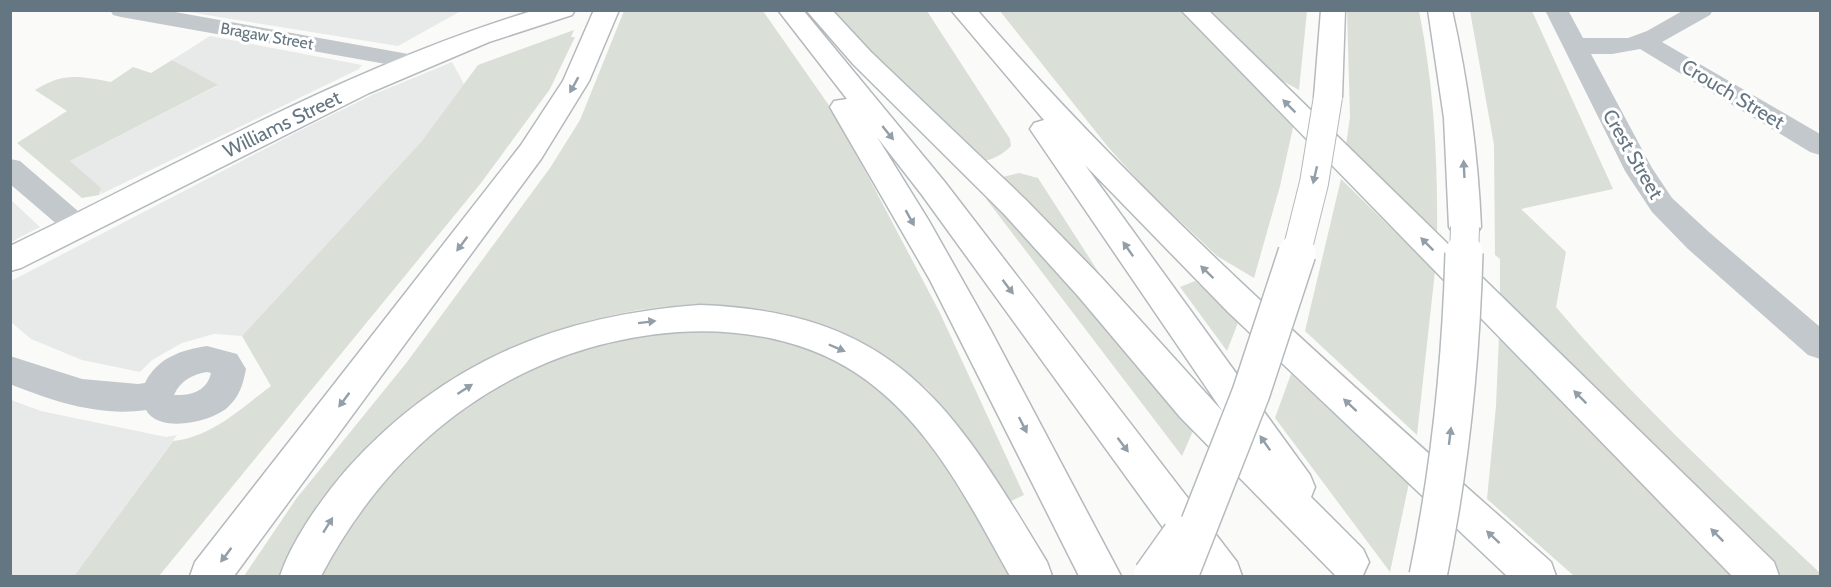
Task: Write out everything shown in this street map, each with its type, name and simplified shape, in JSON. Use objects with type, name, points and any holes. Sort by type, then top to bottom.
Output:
[{"type":"main road","points":[[961,10],[1354,569]]},
{"type":"main road","points":[[961,10],[1061,123],[1167,233],[1536,576]]},
{"type":"main road","points":[[1192,10],[1759,576]]},
{"type":"main road","points":[[1179,576],[1222,470],[1266,351],[1293,265],[1319,155],[1328,97],[1333,10]]},
{"type":"main road","points":[[1428,576],[1443,492],[1455,403],[1465,227],[1463,157],[1440,10]]},
{"type":"main road","name":"Williams Street","points":[[10,260],[328,100],[414,62],[553,12]]},
{"type":"main road","points":[[806,20],[862,58],[1015,207],[1090,287],[1193,406],[1354,569]]},
{"type":"main road","points":[[806,20],[818,68],[882,166],[997,373],[1100,576]]},
{"type":"main road","points":[[806,20],[1222,576]]},
{"type":"main road","points":[[210,576],[531,152],[576,81],[603,21]]},
{"type":"main road","points":[[300,576],[330,521],[368,472],[420,423],[471,385],[524,357],[584,334],[645,321],[712,318],[767,324],[809,336],[848,352],[887,376],[919,404],[951,440],[1032,576]]},
{"type":"main road","points":[[1152,576],[1222,470]]},
{"type":"street","name":"Bragaw Street","points":[[121,10],[414,62]]},
{"type":"street","name":"Crest Street","points":[[1556,10],[1639,171],[1662,206],[1699,241],[1821,346]]},
{"type":"street","points":[[1574,45],[1622,47],[1645,42],[1702,10]]},
{"type":"street","name":"Crouch Street","points":[[1645,42],[1821,146]]},
{"type":"street","points":[[10,168],[76,225]]},
{"type":"street","points":[[10,369],[44,382],[103,397],[134,399],[156,395]]},
{"type":"shaded area","points":[[182,11],[461,11],[398,46]]},
{"type":"shaded area","points":[[624,11],[763,11],[828,104],[870,180],[939,311],[1024,495],[1007,503],[978,457],[931,393],[889,359],[849,336],[806,319],[761,309],[715,305],[668,306],[621,313],[575,325],[530,341],[487,361],[447,384],[409,411],[348,471],[313,517],[280,576],[244,576],[296,499],[407,362],[550,168],[580,120]]},
{"type":"shaded area","points":[[831,11],[927,11],[1010,139],[1011,146],[992,159],[969,163]]},
{"type":"shaded area","points":[[1000,11],[1180,11],[1294,123],[1280,186],[1254,278],[1217,256],[1144,187],[1108,147]]},
{"type":"shaded area","points":[[1207,11],[1307,11],[1299,90],[1279,79]]},
{"type":"shaded area","points":[[1347,11],[1419,11],[1434,124],[1437,239],[1345,152],[1350,117]]},
{"type":"shaded area","points":[[1470,11],[1532,11],[1613,189],[1521,209],[1566,252],[1556,307],[1651,411],[1820,573],[1820,576],[1781,576],[1500,304],[1500,259],[1495,255],[1494,145]]},
{"type":"shaded area","points":[[574,30],[571,37],[575,37],[550,89],[481,183],[159,576],[74,576],[173,441],[213,428],[271,386],[242,336],[421,142],[478,65]]},
{"type":"shaded area","points":[[210,36],[362,65],[359,69],[99,195],[101,192],[70,161],[217,86],[172,60]]},
{"type":"shaded area","points":[[172,60],[218,85],[70,161],[101,188],[99,195],[82,198],[17,143],[67,111],[35,90],[45,84],[72,77],[111,82],[133,67],[151,73]]},
{"type":"shaded area","points":[[452,62],[464,84],[421,142],[242,336],[214,334],[182,343],[152,360],[140,372],[82,360],[31,339],[11,322],[11,281],[305,128],[372,95]]},
{"type":"shaded area","points":[[1019,173],[1038,178],[1196,424],[1182,456],[987,200],[985,194],[995,179]]},
{"type":"shaded area","points":[[1341,179],[1435,271],[1417,435],[1305,331]]},
{"type":"shaded area","points":[[11,200],[40,227],[10,242]]},
{"type":"shaded area","points":[[1195,281],[1239,320],[1227,351],[1180,287]]},
{"type":"shaded area","points":[[636,330],[756,330],[834,357],[883,388],[931,433],[1013,576],[317,576],[326,553],[411,445],[500,376]]},
{"type":"shaded area","points":[[1499,336],[1731,576],[1574,576],[1487,499],[1496,406]]},
{"type":"shaded area","points":[[1291,374],[1409,483],[1390,572],[1275,418]]},
{"type":"shaded area","points":[[11,400],[41,411],[166,437],[177,435],[74,576],[11,576]]}]
